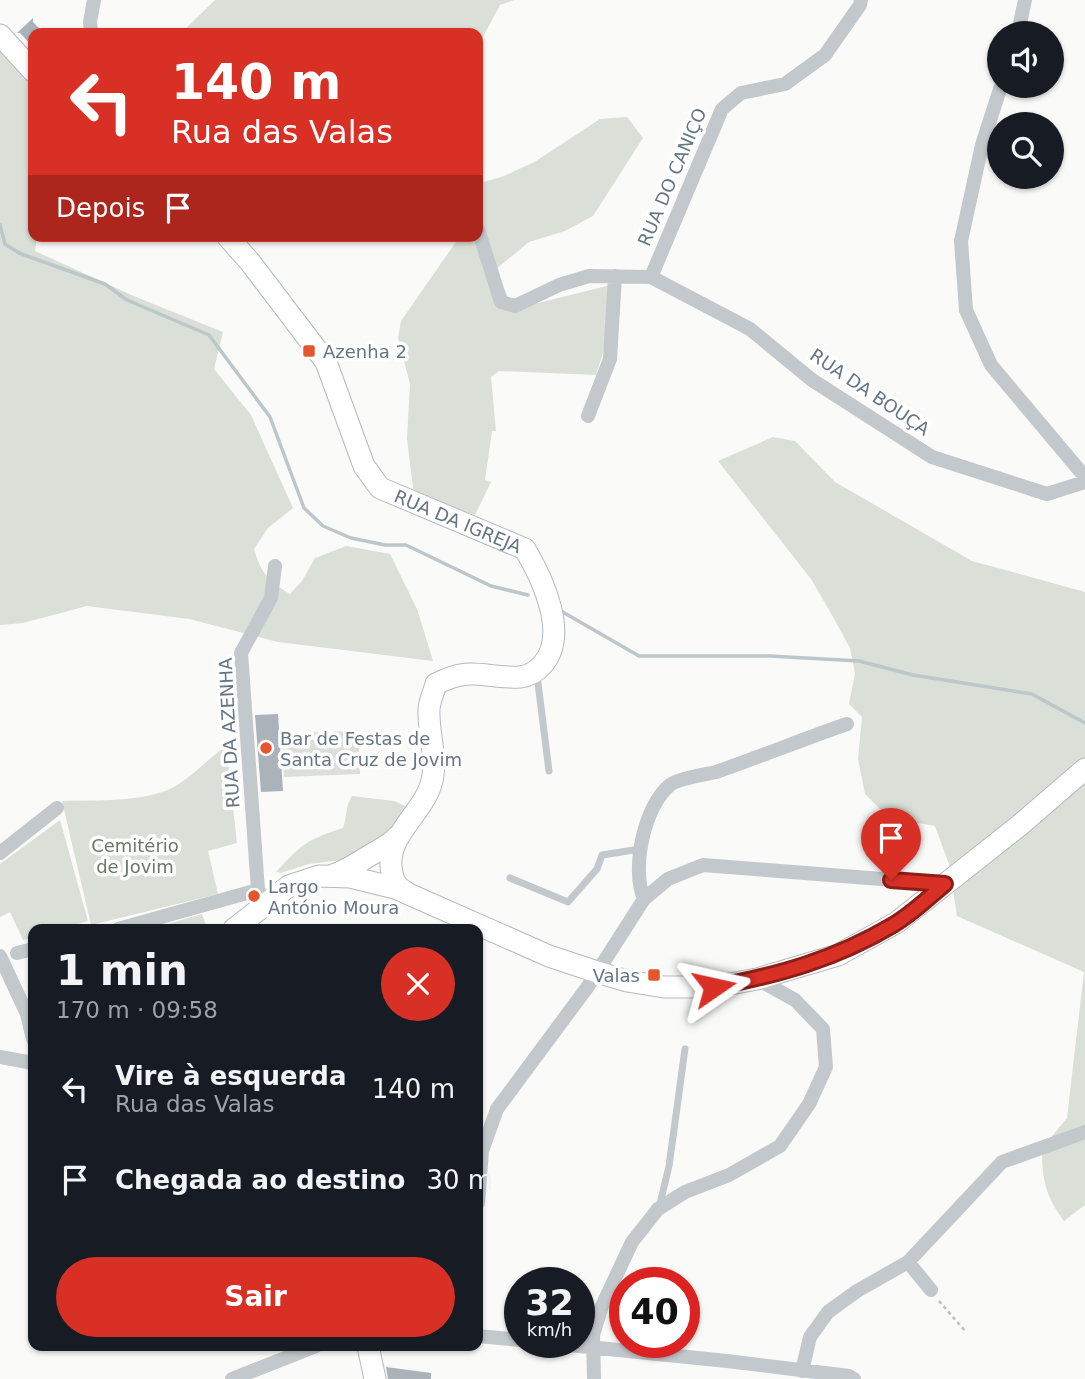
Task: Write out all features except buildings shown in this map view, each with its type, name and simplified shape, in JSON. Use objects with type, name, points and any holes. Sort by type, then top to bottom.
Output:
[{"type":"street","points":[[91,28],[94,0]]},
{"type":"street","name":"RUA DO CANIÇO","points":[[651,277],[722,109],[741,93],[785,84],[825,55],[861,0]]},
{"type":"street","points":[[1021,21],[1025,0]]},
{"type":"street","points":[[0,35],[28,66]]},
{"type":"street","points":[[997,98],[982,145],[961,241],[966,310],[991,365],[1085,479]]},
{"type":"street","name":"RUA DA IGREJA","points":[[232,242],[326,362],[364,466],[380,488],[524,549],[548,597],[554,632],[550,656],[537,671]]},
{"type":"street","points":[[482,242],[501,302],[515,306],[559,285],[589,276],[651,277]]},
{"type":"street","points":[[588,416],[610,359],[615,276]]},
{"type":"street","name":"RUA DA BOUÇA","points":[[651,277],[750,329],[813,380],[932,457],[1047,494],[1085,479]]},
{"type":"street","name":"RUA DA AZENHA","points":[[262,897],[241,653],[271,598],[275,566]]},
{"type":"street","points":[[378,869],[389,845],[426,796],[433,777],[429,708],[436,684],[453,675],[469,672],[522,677],[537,671]]},
{"type":"street","points":[[644,899],[639,886],[641,841],[655,804],[671,784],[716,772],[847,724]]},
{"type":"street","points":[[483,927],[549,956],[627,981],[664,987],[714,987],[757,979],[838,955],[896,923],[1020,825],[1085,769]]},
{"type":"street","points":[[0,853],[57,808]]},
{"type":"street","points":[[483,1149],[497,1109],[597,972],[644,899],[668,879],[703,865],[945,884]]},
{"type":"street","points":[[140,924],[262,897],[297,882],[378,869],[410,894],[477,924]]},
{"type":"street","points":[[238,924],[262,897]]},
{"type":"street","points":[[17,953],[28,950]]},
{"type":"street","points":[[0,956],[28,1018]]},
{"type":"street","points":[[595,1329],[602,1306],[632,1242],[659,1209],[685,1192],[729,1175],[780,1146],[809,1104],[825,1067],[823,1029],[794,1000],[757,979]]},
{"type":"street","points":[[0,1058],[28,1062]]},
{"type":"street","points":[[802,1371],[810,1337],[828,1312],[856,1291],[908,1262],[1002,1162],[1085,1132]]},
{"type":"street","points":[[908,1262],[931,1290]]},
{"type":"street","points":[[483,1336],[504,1338]]},
{"type":"street","points":[[595,1348],[854,1379]]},
{"type":"street","points":[[232,1379],[303,1351]]},
{"type":"street","points":[[369,1351],[375,1379]]},
{"type":"street","points":[[593,1358],[594,1379]]},
{"type":"lane","points":[[537,671],[549,771]]},
{"type":"lane","points":[[510,878],[568,902],[597,869],[602,855],[641,849]]},
{"type":"lane","points":[[659,1209],[685,1049]]},
{"type":"path","points":[[931,1290],[966,1332]]},
{"type":"green space","points":[[215,0],[514,0],[500,5],[483,37],[483,28],[186,28]]},
{"type":"green space","points":[[0,42],[28,74],[28,242],[36,242],[35,251],[136,297],[223,332],[214,369],[251,415],[293,508],[268,528],[254,549],[263,571],[271,581],[290,594],[302,581],[315,558],[346,546],[390,554],[417,609],[433,661],[278,642],[189,619],[87,606],[23,623],[0,625]]},
{"type":"green space","points":[[627,117],[643,138],[593,216],[565,231],[529,242],[495,270],[514,309],[611,285],[610,330],[596,375],[499,371],[491,377],[496,431],[492,431],[485,480],[491,482],[475,515],[414,495],[407,439],[410,384],[398,338],[401,321],[456,242],[483,242],[483,181],[504,176],[536,161],[600,119]]},
{"type":"green space","points":[[773,437],[795,441],[835,482],[972,561],[1085,592],[1085,1205],[1064,1221],[1046,1187],[1042,1148],[1067,1118],[1084,972],[957,916],[949,864],[935,826],[889,818],[865,794],[858,759],[862,717],[849,704],[855,673],[850,648],[811,579],[718,461]]},
{"type":"green space","points":[[358,731],[360,774],[284,777],[282,733]]},
{"type":"green space","name":"Cemitério de Jovim","points":[[226,746],[237,843],[208,851],[218,894],[91,924],[62,801],[154,795],[185,780]]},
{"type":"green space","points":[[352,796],[394,801],[408,807],[390,836],[349,859],[276,872],[305,844],[343,828]]},
{"type":"green space","points":[[60,820],[88,921],[78,924],[28,924],[28,938],[23,940],[10,912],[0,917],[0,864]]},
{"type":"green space","points":[[202,914],[206,924],[168,924]]},
{"type":"waterway","points":[[0,225],[5,244],[19,253],[105,284],[127,300],[209,335],[270,417],[304,508],[323,526],[351,538],[385,545],[406,545],[491,586],[528,595]]},
{"type":"waterway","points":[[561,611],[639,656],[770,656],[859,661],[913,675],[1032,694],[1085,723]]},
{"type":"place","name":"Azenha 2","points":[[309,351]]},
{"type":"place","name":"Bar de Festas de Santa Cruz de Jovim","points":[[266,748]]},
{"type":"place","name":"Largo António Moura","points":[[254,896]]},
{"type":"place","name":"Valas","points":[[654,975]]},
{"type":"route","points":[[714,987],[757,979],[838,955],[896,923],[945,884],[891,880]]}]
